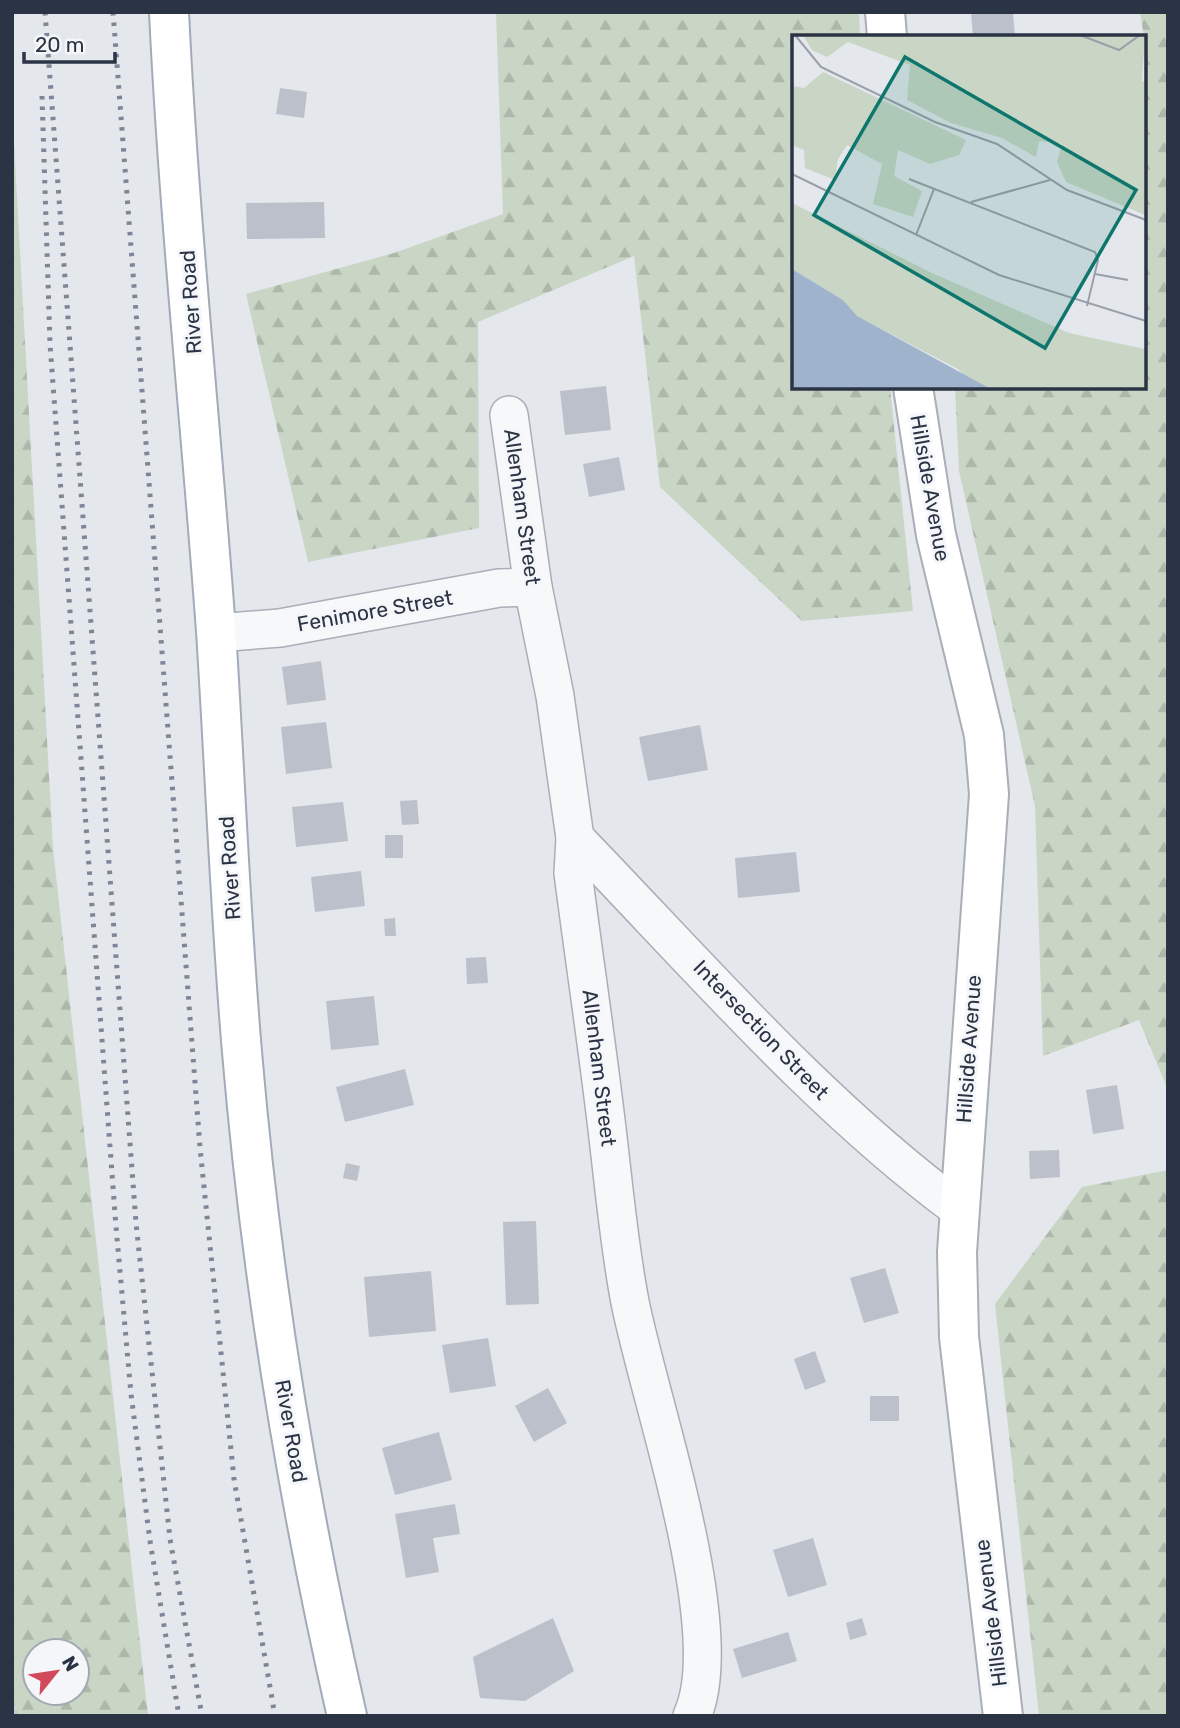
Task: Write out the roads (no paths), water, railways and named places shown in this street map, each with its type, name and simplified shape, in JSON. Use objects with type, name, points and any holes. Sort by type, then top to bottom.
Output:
[{"type":"main road","name":"River Road","points":[[169,12],[216,633],[242,1051],[261,1233],[291,1440],[325,1619],[347,1716]]},
{"type":"main road","points":[[885,12],[887,35]]},
{"type":"main road","name":"Hillside Avenue","points":[[914,388],[936,535],[984,735],[989,793],[959,1209],[959,1337],[1003,1716]]},
{"type":"street","name":"Allenham Street","points":[[509,415],[533,587],[555,696],[575,838],[573,873],[608,1131],[614,1203],[630,1303],[697,1588],[702,1665],[700,1698],[692,1716]]},
{"type":"street","name":"Fenimore Street","points":[[216,633],[280,628],[499,588],[533,587]]},
{"type":"street","name":"Intersection Street","points":[[575,838],[850,1121],[903,1167],[959,1209]]},
{"type":"railway","points":[[45,12],[136,1223],[170,1539],[202,1716]]},
{"type":"railway","points":[[113,12],[200,1148],[234,1479],[275,1716]]},
{"type":"railway","points":[[42,96],[50,344],[116,1227],[131,1394],[150,1541],[179,1716]]}]
